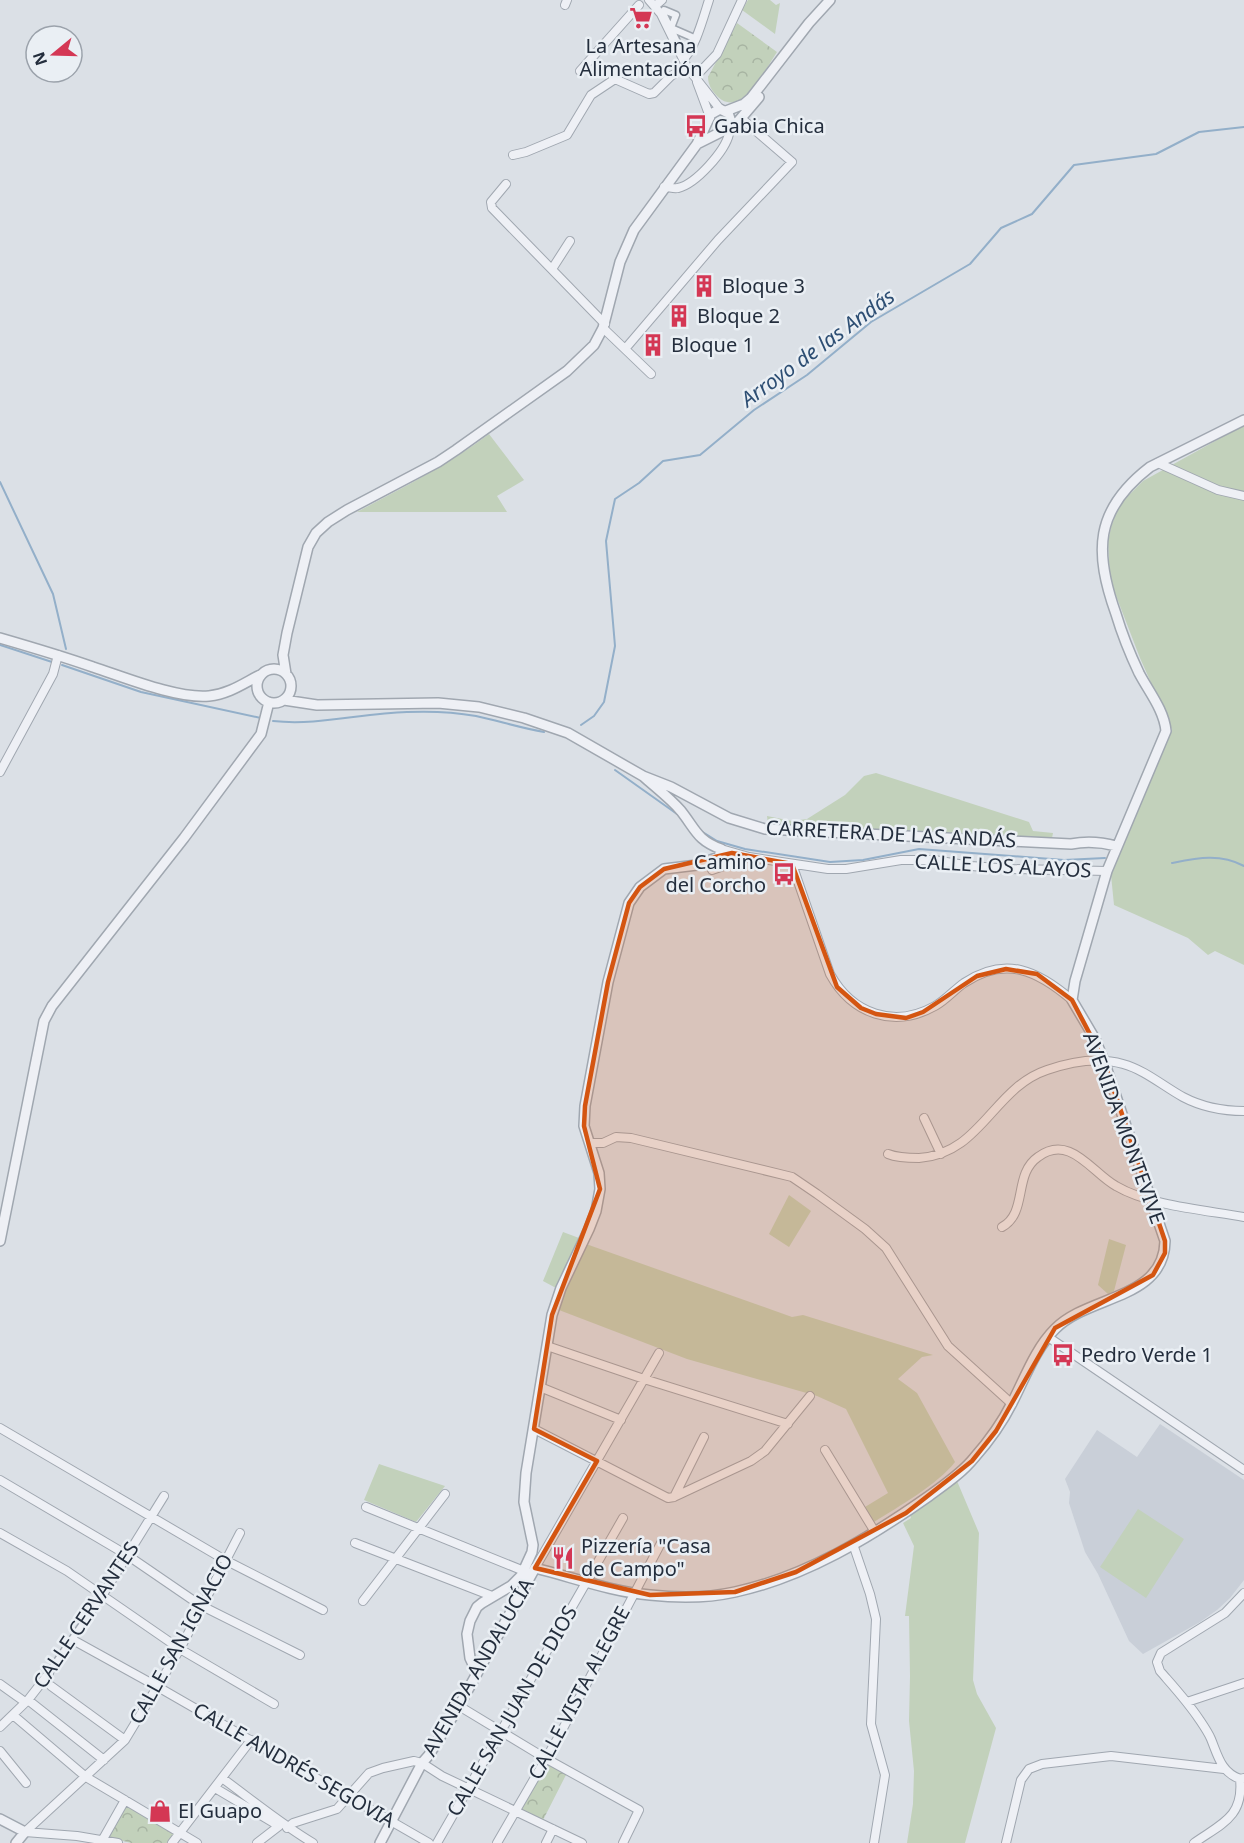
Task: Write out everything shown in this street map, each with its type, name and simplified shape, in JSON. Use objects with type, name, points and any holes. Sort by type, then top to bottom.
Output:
[{"type":"street","points":[[513,155],[526,153],[545,142],[559,140],[567,135],[591,95],[615,79],[649,94],[654,93],[685,63],[709,0]]},
{"type":"street","points":[[696,79],[717,54],[742,0]]},
{"type":"street","points":[[305,702],[291,687],[286,674],[284,655],[308,547],[322,527],[347,510],[447,456],[567,371],[594,345],[604,326],[627,243],[664,187],[697,144],[714,111],[744,104],[751,98],[809,23],[830,0]]},
{"type":"street","points":[[580,71],[649,3],[661,14],[685,63],[696,79],[730,116],[726,128],[729,134],[727,142],[702,172],[689,183],[677,188],[664,187]]},
{"type":"street","points":[[664,10],[676,15],[671,28],[694,38],[686,53],[683,54],[670,30],[663,13],[664,10]]},
{"type":"street","points":[[697,144],[736,124],[758,99],[778,64]]},
{"type":"street","points":[[696,79],[714,129],[726,128]]},
{"type":"street","points":[[625,349],[718,240],[792,162],[741,118]]},
{"type":"street","points":[[506,184],[491,202],[492,208],[651,374]]},
{"type":"street","points":[[552,269],[570,241]]},
{"type":"street","points":[[1072,1000],[1107,871],[1166,731],[1162,716],[1139,673],[1124,637],[1106,587],[1102,567],[1102,544],[1106,523],[1115,504],[1136,478],[1158,463],[1244,420]]},
{"type":"street","points":[[1158,463],[1218,490],[1244,496]]},
{"type":"street","points":[[0,638],[153,687],[196,696],[217,695],[243,686],[273,669],[278,658],[284,655]]},
{"type":"street","points":[[0,772],[53,674],[58,655]]},
{"type":"street","points":[[273,669],[286,674]]},
{"type":"street","points":[[259,694],[257,684],[260,675]]},
{"type":"street","points":[[243,686],[269,702],[275,703],[284,700],[291,687]]},
{"type":"street","name":"CARRETERA DE LAS ANDÁS","points":[[284,700],[317,705],[438,703],[480,707],[524,718],[568,733],[643,776],[689,796],[729,818],[765,829],[1071,844],[1094,842],[1116,846]]},
{"type":"street","points":[[0,1240],[44,1021],[52,1006],[184,838],[261,734],[269,702]]},
{"type":"street","points":[[643,776],[681,809]]},
{"type":"street","points":[[670,787],[692,829],[720,853],[732,853],[792,864]]},
{"type":"street","points":[[681,809],[689,796]]},
{"type":"street","points":[[709,866],[711,845]]},
{"type":"street","points":[[709,866],[720,853]]},
{"type":"street","points":[[477,1673],[470,1658],[467,1634],[470,1621],[477,1608],[492,1596],[511,1586],[524,1571],[532,1552],[533,1545],[524,1502],[526,1473],[552,1315],[561,1288],[589,1229],[598,1200],[599,1173],[585,1126],[585,1106],[608,982],[630,903],[640,887],[664,869],[709,866],[749,857]]},
{"type":"street","name":"CALLE LOS ALAYOS","points":[[792,864],[846,869],[901,860],[934,860],[1011,869],[1107,871]]},
{"type":"street","name":"AVENIDA MONTEVIVE","points":[[535,1568],[633,1593],[711,1596],[735,1592],[796,1572],[853,1544],[939,1489],[972,1461],[996,1431],[1048,1337],[1065,1320],[1142,1284],[1156,1270],[1165,1253],[1165,1241],[1104,1061],[1095,1039],[1072,1000],[1052,982],[1037,974],[1006,969],[977,976],[938,1004],[906,1018],[876,1014],[861,1008],[837,987],[830,974],[792,864]]},
{"type":"street","points":[[888,1154],[907,1158],[941,1154],[966,1140],[978,1130],[1010,1091],[1044,1071],[1061,1066],[1104,1061],[1123,1064],[1145,1073],[1205,1107],[1244,1111]]},
{"type":"street","points":[[924,1118],[941,1154]]},
{"type":"street","points":[[590,1143],[603,1143],[616,1137],[632,1138],[792,1177],[864,1229],[886,1248],[948,1346],[1012,1404]]},
{"type":"street","points":[[1002,1227],[1008,1224],[1017,1210],[1022,1182],[1028,1167],[1037,1157],[1059,1150],[1071,1152],[1086,1161],[1113,1185],[1151,1200],[1244,1218]]},
{"type":"street","points":[[1048,1337],[1244,1470]]},
{"type":"street","points":[[547,1346],[644,1380],[788,1424]]},
{"type":"street","name":"AVENIDA ANDALUCÍA","points":[[380,1843],[422,1763],[459,1706],[535,1568],[659,1353]]},
{"type":"street","points":[[540,1387],[621,1420]]},
{"type":"street","points":[[534,1429],[668,1498],[751,1461],[765,1450],[810,1396]]},
{"type":"street","points":[[0,1428],[225,1560],[323,1610]]},
{"type":"street","points":[[674,1497],[704,1437]]},
{"type":"street","points":[[825,1450],[875,1532]]},
{"type":"street","points":[[0,1480],[127,1555],[203,1607],[300,1655]]},
{"type":"street","points":[[363,1601],[445,1494]]},
{"type":"street","name":"CALLE CERVANTES","points":[[0,1727],[26,1701],[73,1640],[164,1496]]},
{"type":"street","points":[[366,1507],[524,1571]]},
{"type":"street","name":"CALLE SAN JUAN DE DIOS","points":[[437,1843],[623,1518]]},
{"type":"street","points":[[0,1533],[67,1571],[180,1649],[274,1704]]},
{"type":"street","name":"CALLE SAN IGNACIO","points":[[16,1843],[25,1832],[125,1740],[180,1649],[240,1533]]},
{"type":"street","points":[[355,1543],[492,1596]]},
{"type":"street","name":"CALLE VISTA ALEGRE","points":[[497,1843],[559,1736],[661,1543]]},
{"type":"street","points":[[853,1544],[876,1619],[871,1725],[885,1775],[874,1843]]},
{"type":"street","points":[[1194,1843],[1231,1817],[1239,1807],[1242,1779],[1232,1776],[1224,1768],[1217,1758],[1211,1739],[1187,1702],[1160,1671],[1157,1662],[1161,1653],[1225,1613],[1244,1593]]},
{"type":"street","name":"CALLE ANDRÉS SEGOVIA","points":[[73,1640],[429,1843]]},
{"type":"street","points":[[1187,1702],[1244,1683]]},
{"type":"street","points":[[0,1684],[104,1760]]},
{"type":"street","points":[[51,1686],[125,1740]]},
{"type":"street","points":[[459,1706],[545,1758],[639,1810],[623,1843]]},
{"type":"street","points":[[13,1714],[86,1777],[197,1843]]},
{"type":"street","points":[[172,1843],[250,1740]]},
{"type":"street","points":[[0,1751],[26,1783]]},
{"type":"street","points":[[1006,1843],[1021,1780],[1029,1769],[1042,1764],[1111,1756],[1224,1768]]},
{"type":"street","points":[[257,1843],[282,1826],[337,1809],[369,1773],[414,1761],[582,1843]]},
{"type":"street","points":[[222,1778],[271,1813],[282,1826]]},
{"type":"street","points":[[215,1788],[313,1843]]},
{"type":"street","points":[[103,1839],[125,1800]]},
{"type":"street","points":[[0,1819],[25,1832],[76,1839],[103,1839],[118,1843]]},
{"type":"street","points":[[546,1843],[553,1829]]},
{"type":"highlighted area","points":[[732,853],[792,864],[837,987],[861,1008],[876,1014],[906,1018],[923,1012],[977,976],[1006,969],[1037,974],[1072,1000],[1104,1061],[1165,1241],[1165,1253],[1153,1275],[1055,1328],[996,1431],[972,1461],[906,1513],[796,1572],[735,1592],[650,1595],[535,1568],[597,1461],[534,1429],[552,1315],[600,1189],[584,1126],[585,1106],[608,982],[629,903],[640,887],[664,869]]},
{"type":"shaded area","points":[[1160,1424],[1244,1480],[1244,1580],[1217,1610],[1143,1654],[1129,1641],[1098,1574],[1085,1552],[1069,1503],[1070,1492],[1065,1479],[1097,1430],[1137,1457]]},
{"type":"green space","points":[[748,0],[770,0],[776,5],[780,3],[775,34],[742,10]]},
{"type":"green space","points":[[737,23],[777,52],[760,79],[744,97],[736,102],[727,102],[714,92],[708,77]]},
{"type":"green space","points":[[1244,425],[1244,965],[1215,951],[1208,955],[1188,938],[1114,905],[1111,875],[1172,730],[1140,658],[1110,580],[1108,542],[1117,511],[1125,499],[1143,481]]},
{"type":"green space","points":[[489,434],[524,480],[497,496],[507,512],[357,512],[441,466]]},
{"type":"green space","points":[[876,773],[1029,822],[1033,831],[1053,833],[1052,838],[788,827],[768,824],[767,816],[792,821],[807,819],[845,795],[864,776]]},
{"type":"green space","points":[[789,1195],[811,1211],[789,1247],[769,1234]]},
{"type":"green space","points":[[563,1232],[579,1238],[556,1288],[543,1281]]},
{"type":"green space","points":[[1109,1239],[1126,1245],[1114,1291],[1108,1294],[1098,1285]]},
{"type":"green space","points":[[586,1244],[792,1317],[803,1315],[933,1355],[922,1357],[898,1379],[917,1393],[955,1462],[928,1487],[874,1522],[865,1507],[888,1493],[846,1409],[817,1396],[687,1359],[559,1310],[570,1277]]},
{"type":"green space","points":[[379,1464],[445,1486],[416,1522],[364,1500]]},
{"type":"green space","points":[[957,1481],[979,1533],[973,1680],[977,1694],[996,1728],[965,1843],[907,1843],[913,1804],[914,1771],[909,1721],[909,1616],[905,1616],[914,1546],[903,1523],[911,1518],[910,1515]]},
{"type":"green space","points":[[1138,1509],[1184,1539],[1146,1598],[1100,1567]]},
{"type":"green space","points":[[545,1758],[568,1771],[541,1824],[515,1811]]},
{"type":"green space","points":[[127,1805],[175,1834],[167,1843],[131,1843],[108,1837]]},
{"type":"waterway","name":"Arroyo de las Andás","points":[[581,725],[594,716],[604,702],[615,646],[606,541],[615,499],[639,483],[663,461],[700,455],[754,410],[807,375],[871,322],[970,264],[1001,228],[1032,214],[1074,165],[1156,154],[1199,132],[1244,127]]},
{"type":"waterway","points":[[0,482],[53,594],[66,649]]},
{"type":"waterway","name":"Arroyo de las Andás","points":[[0,645],[52,662]]},
{"type":"waterway","name":"Arroyo de las Andás","points":[[62,665],[141,692],[261,718]]},
{"type":"waterway","name":"Arroyo de las Andás","points":[[273,721],[307,722],[390,713],[442,712],[476,716],[544,732]]},
{"type":"waterway","points":[[615,770],[677,814]]},
{"type":"waterway","points":[[701,831],[717,841],[745,849],[830,862],[863,860],[919,849],[1064,860],[1105,858]]},
{"type":"waterway","points":[[1172,863],[1199,858],[1217,858],[1244,866]]},
{"type":"place","name":"La Artesana Alimentación","points":[[641,18]]},
{"type":"place","name":"Gabia Chica","points":[[696,126]]},
{"type":"place","name":"Bloque 3","points":[[704,286]]},
{"type":"place","name":"Bloque 2","points":[[679,316]]},
{"type":"place","name":"Bloque 1","points":[[653,345]]},
{"type":"place","name":"Camino del Corcho","points":[[784,874]]},
{"type":"place","name":"Pedro Verde 1","points":[[1063,1355]]},
{"type":"place","name":"Pizzería \"Casa de Campo\"","points":[[563,1558]]},
{"type":"place","name":"El Guapo","points":[[160,1811]]}]
